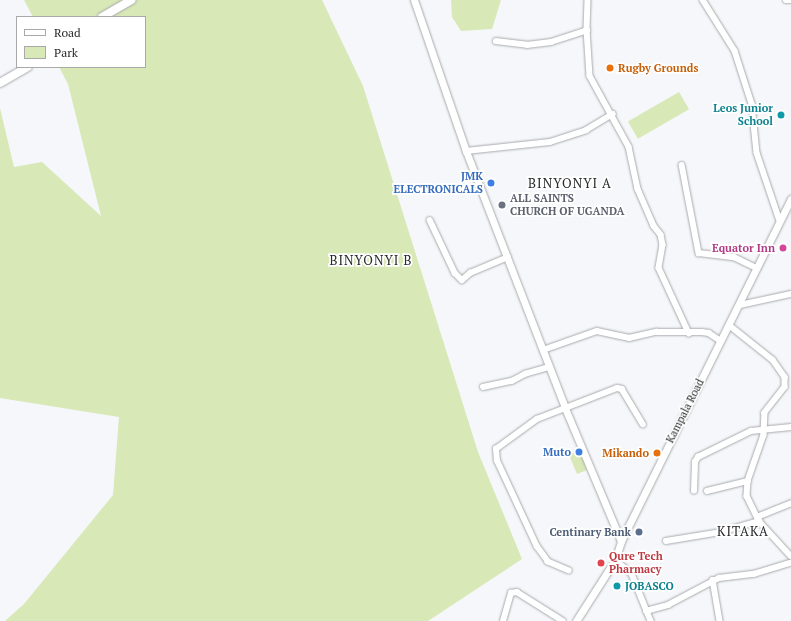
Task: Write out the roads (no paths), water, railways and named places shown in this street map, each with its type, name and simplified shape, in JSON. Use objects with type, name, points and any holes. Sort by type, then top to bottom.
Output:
[{"type":"highway","points":[[104,16],[132,0]]},
{"type":"highway","points":[[0,84],[26,68]]},
{"type":"main road","points":[[414,0],[466,151],[565,408],[621,541]]},
{"type":"main road","name":"Kampala Road","points":[[576,621],[615,560],[621,541],[740,305],[791,200]]},
{"type":"street","points":[[588,0],[587,30],[590,76],[613,114],[629,147],[638,189],[654,226],[661,235],[663,245],[659,268],[689,332]]},
{"type":"street","points":[[703,0],[735,51],[752,104],[757,153],[780,221]]},
{"type":"street","points":[[786,0],[791,0]]},
{"type":"street","points":[[496,41],[527,45],[551,42],[587,30]]},
{"type":"street","points":[[466,151],[550,142],[593,126],[613,114]]},
{"type":"street","points":[[682,165],[699,253],[734,257],[757,268]]},
{"type":"street","points":[[430,220],[459,279],[462,280],[470,273],[508,257]]},
{"type":"street","points":[[740,305],[791,294]]},
{"type":"street","points":[[729,325],[773,360],[785,377],[785,387],[765,413],[765,428],[748,481],[749,502],[758,519],[791,556]]},
{"type":"street","points":[[543,350],[597,331],[629,338],[656,332],[709,333],[721,341]]},
{"type":"street","points":[[483,387],[512,381],[525,374],[549,367]]},
{"type":"street","points":[[569,571],[548,562],[538,547],[496,455],[500,445],[537,418],[620,388],[643,424]]},
{"type":"street","points":[[694,491],[695,462],[698,457],[745,434],[765,428],[791,427]]},
{"type":"street","points":[[707,491],[748,481]]},
{"type":"street","points":[[666,541],[716,533],[758,519],[791,503]]},
{"type":"street","points":[[615,560],[632,574],[651,621]]},
{"type":"street","points":[[646,611],[668,605],[713,580],[754,574],[791,563]]},
{"type":"street","points":[[713,580],[720,621]]},
{"type":"street","points":[[502,621],[511,593],[517,592],[563,621]]},
{"type":"place","name":"Rugby Grounds","points":[[610,68]]},
{"type":"place","name":"Leos Junior School","points":[[781,115]]},
{"type":"place","name":"JMK ELECTRONICALS","points":[[491,183]]},
{"type":"place","name":"ALL SAINTS CHURCH OF UGANDA","points":[[502,205]]},
{"type":"place","name":"Equator Inn","points":[[783,248]]},
{"type":"place","name":"Muto","points":[[579,452]]},
{"type":"place","name":"Mikando","points":[[657,453]]},
{"type":"place","name":"Centinary Bank","points":[[639,532]]},
{"type":"place","name":"Qure Tech Pharmacy","points":[[601,563]]},
{"type":"place","name":"JOBASCO","points":[[617,586]]},
{"type":"district","name":"BINYONYI A","points":[[570,183]]},
{"type":"district","name":"BINYONYI B","points":[[371,260]]},
{"type":"district","name":"KITAKA","points":[[743,531]]}]
